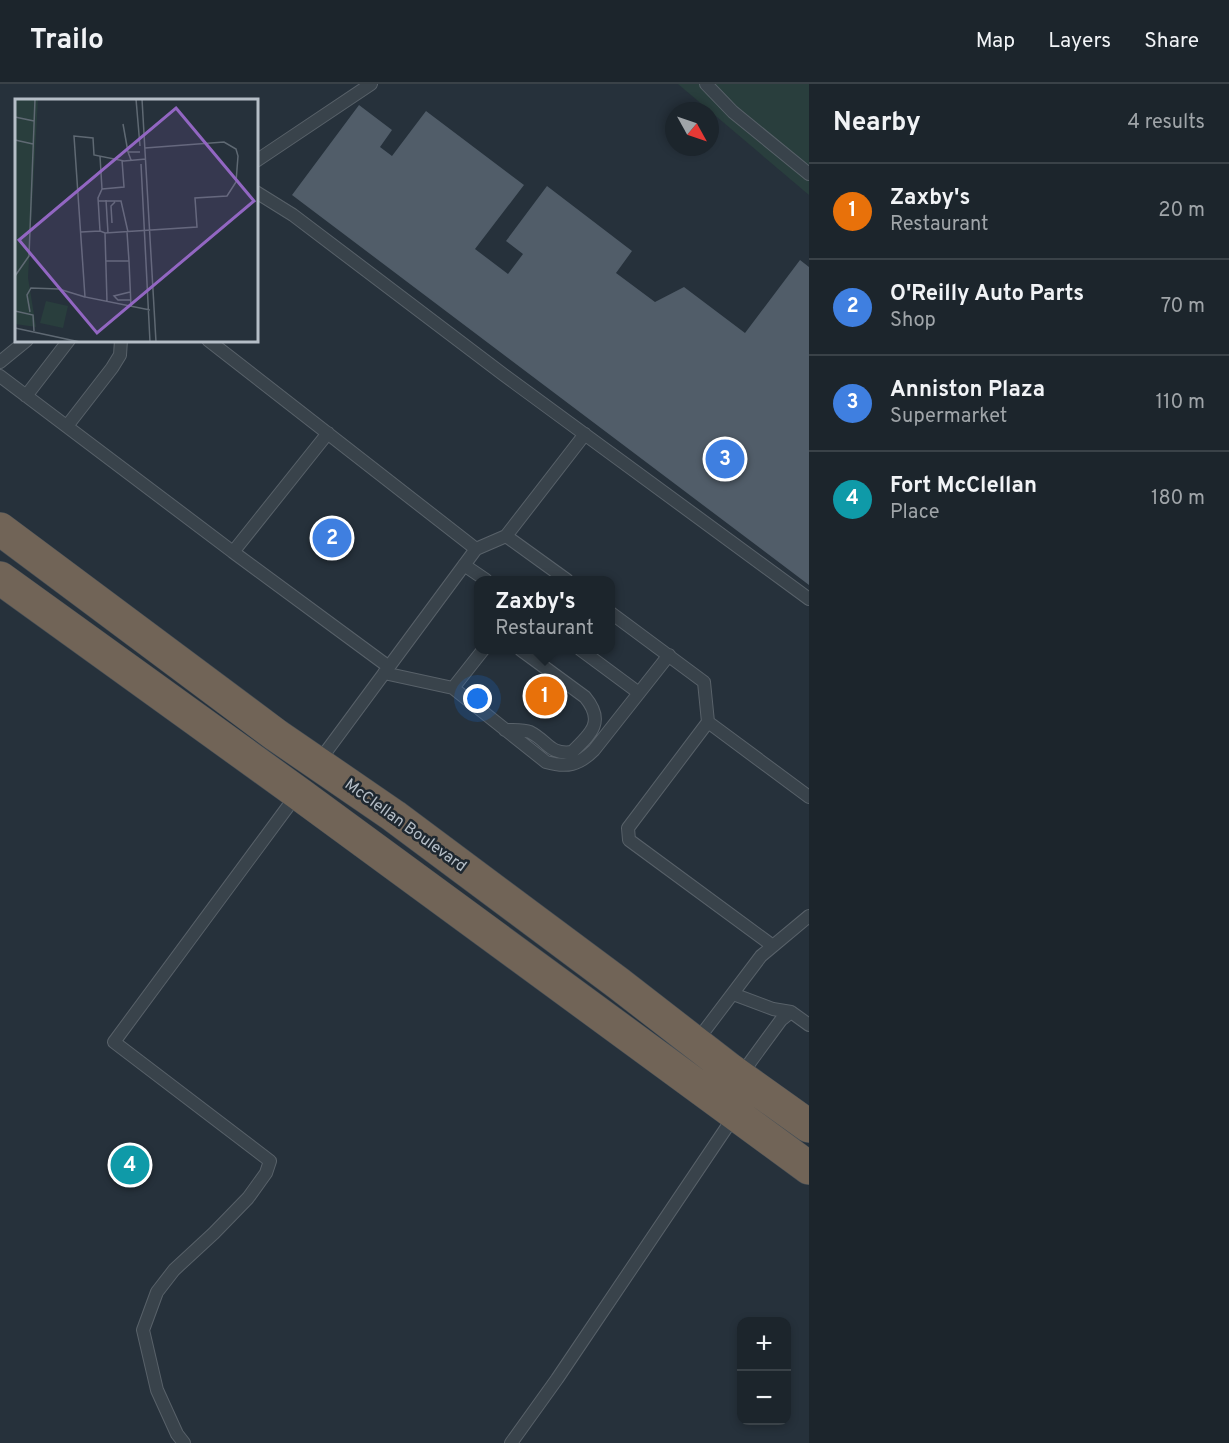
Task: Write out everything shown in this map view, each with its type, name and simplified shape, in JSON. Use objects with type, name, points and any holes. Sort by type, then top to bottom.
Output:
[{"type":"highway","name":"McClellan Boulevard","points":[[0,528],[276,735],[308,778]]},
{"type":"highway","name":"McClellan Boulevard","points":[[0,578],[308,778],[394,816],[686,1057],[735,1114],[809,1168]]},
{"type":"highway","name":"McClellan Boulevard","points":[[686,1057],[739,1077],[809,1126]]},
{"type":"lane","points":[[258,160],[372,84]]},
{"type":"lane","points":[[706,84],[733,112],[809,174]]},
{"type":"lane","points":[[258,193],[293,215],[809,599]]},
{"type":"lane","points":[[0,362],[25,342]]},
{"type":"lane","points":[[26,396],[67,342]]},
{"type":"lane","points":[[67,426],[112,368],[120,355],[121,342]]},
{"type":"lane","points":[[211,342],[476,549]]},
{"type":"lane","points":[[0,376],[386,670],[453,688],[546,762],[572,766],[585,760],[669,655]]},
{"type":"lane","points":[[233,552],[328,433]]},
{"type":"lane","points":[[184,1443],[177,1434],[157,1390],[143,1330],[157,1292],[174,1270],[248,1198],[266,1173],[270,1161],[114,1042],[476,549],[506,536],[585,434]]},
{"type":"lane","points":[[506,536],[561,576]]},
{"type":"lane","points":[[464,565],[480,576]]},
{"type":"lane","points":[[615,616],[704,682],[708,722],[628,828],[629,840],[773,946]]},
{"type":"lane","points":[[453,688],[480,654]]},
{"type":"lane","points":[[505,730],[528,731],[553,750],[561,753],[572,752],[596,724],[597,714],[585,697],[526,654]]},
{"type":"lane","points":[[586,654],[639,693]]},
{"type":"lane","points":[[708,722],[809,797]]},
{"type":"lane","points":[[686,1057],[761,956],[809,916]]},
{"type":"lane","points":[[733,994],[773,1009],[791,1012],[809,1025]]},
{"type":"lane","points":[[739,1077],[781,1020],[791,1012]]},
{"type":"lane","points":[[511,1443],[557,1379],[735,1114]]},
{"type":"green space","points":[[678,84],[809,84],[809,195],[719,119],[719,102],[699,102]]},
{"type":"building","points":[[359,105],[392,130],[380,147],[392,156],[426,111],[524,185],[475,249],[508,274],[523,254],[506,241],[547,186],[632,251],[616,273],[655,302],[684,287],[745,333],[800,260],[809,267],[809,585],[292,195]]},
{"type":"place","name":"Anniston Plaza","points":[[725,459]]},
{"type":"place","name":"O'Reilly Auto Parts","points":[[332,538]]},
{"type":"place","name":"Zaxby's","points":[[545,696]]},
{"type":"place","name":"Fort McClellan","points":[[130,1165]]}]
